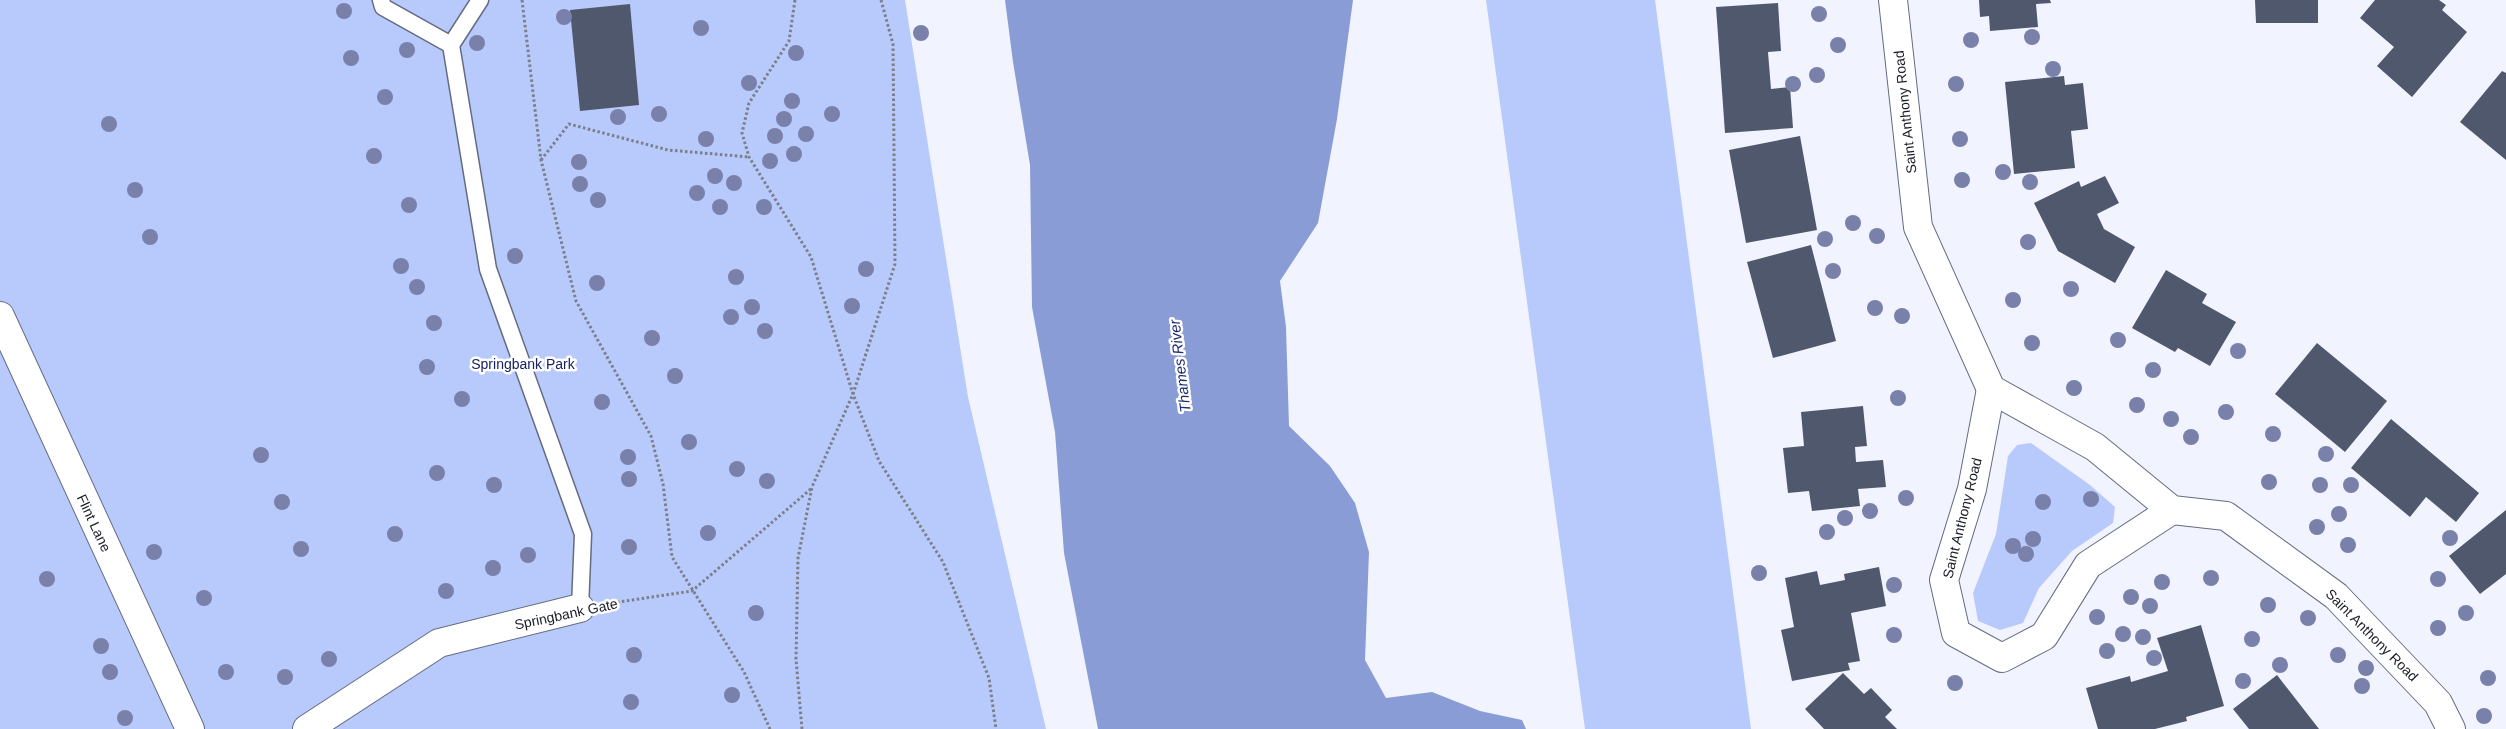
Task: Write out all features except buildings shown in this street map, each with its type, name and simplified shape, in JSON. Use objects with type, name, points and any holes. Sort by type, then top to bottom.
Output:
[{"type":"street","name":"Saint Anthony Road","points":[[1893,0],[1918,227],[1991,389],[1972,489],[1944,580],[1956,633],[2002,658],[2044,636],[2088,564],[2172,510],[2226,516],[2336,596],[2438,703],[2450,729]]},
{"type":"street","name":"Flint Lane","points":[[0,316],[190,729]]},
{"type":"street","points":[[1991,389],[2095,447],[2172,510]]},
{"type":"street","name":"Springbank Gate","points":[[307,729],[439,643],[580,608]]},
{"type":"lane","points":[[380,0],[382,7],[451,45]]},
{"type":"lane","points":[[480,0],[451,45],[488,270],[583,534],[580,608]]},
{"type":"path","points":[[522,0],[541,160],[576,300],[651,436],[663,484],[672,557],[744,672],[770,729]]},
{"type":"path","points":[[795,0],[789,41],[749,103],[742,133],[749,157],[811,256],[853,394],[879,461],[943,562],[988,678],[996,729]]},
{"type":"path","points":[[802,729],[796,659],[798,558],[812,487],[853,394],[895,264],[893,44],[881,0]]},
{"type":"path","points":[[541,160],[568,124],[668,150],[749,157]]},
{"type":"path","points":[[692,590],[812,487]]},
{"type":"path","name":"Springbank Gate","points":[[580,608],[692,590]]},
{"type":"green space","name":"Springbank Park","points":[[0,0],[905,0],[968,397],[1046,729],[0,729]]},
{"type":"green space","points":[[1486,0],[1655,0],[1751,729],[1585,729]]},
{"type":"green space","points":[[2031,443],[2090,485],[2115,507],[2113,523],[2072,551],[2039,588],[2023,623],[2000,630],[1978,621],[1973,593],[1996,534],[2008,456],[2017,445]]},
{"type":"water","name":"Thames River","points":[[1005,0],[1353,0],[1337,119],[1318,223],[1280,281],[1286,327],[1289,426],[1330,466],[1355,503],[1369,552],[1365,660],[1386,698],[1432,692],[1480,711],[1522,720],[1526,729],[1098,729],[1064,553],[1055,432],[1032,307],[1030,165]]}]
